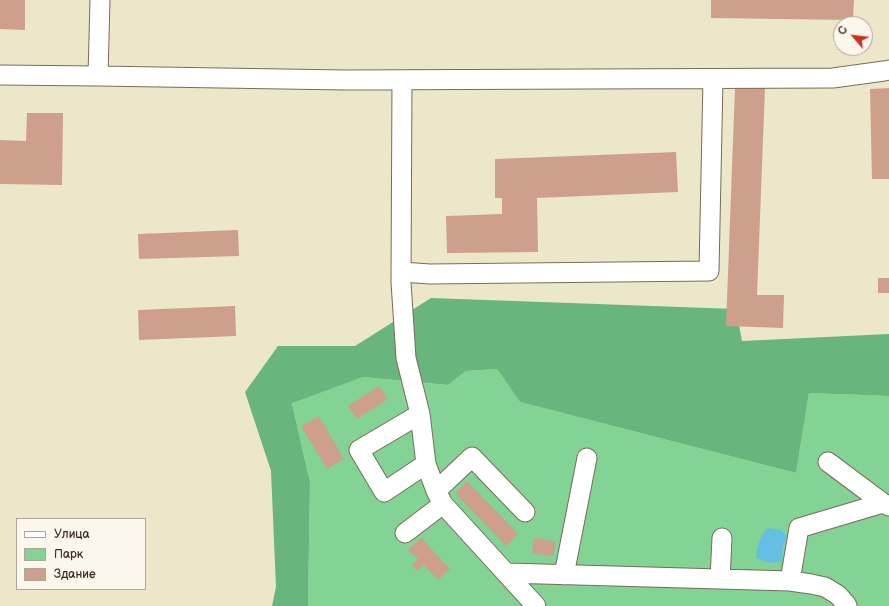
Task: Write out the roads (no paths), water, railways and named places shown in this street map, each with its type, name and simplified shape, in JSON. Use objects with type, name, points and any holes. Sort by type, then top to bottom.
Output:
[{"type":"street","points":[[98,76],[100,0]]},
{"type":"street","points":[[0,75],[345,80],[713,79],[833,78],[889,70]]},
{"type":"street","points":[[401,272],[438,274],[709,271],[713,79]]},
{"type":"street","points":[[402,80],[401,282],[406,358],[420,414],[426,464],[440,498],[536,606]]},
{"type":"street","points":[[420,414],[359,450],[384,492],[426,464]]},
{"type":"street","points":[[405,533],[440,498],[472,457],[525,512]]},
{"type":"street","points":[[564,575],[588,458]]},
{"type":"street","points":[[828,462],[886,505]]},
{"type":"street","points":[[790,581],[799,528],[886,505]]},
{"type":"street","points":[[720,579],[722,538]]},
{"type":"street","points":[[507,573],[790,581],[825,587],[838,595],[847,606]]},
{"type":"water","points":[[767,528],[781,530],[787,536],[783,547],[782,562],[769,563],[756,558],[760,539]]}]
